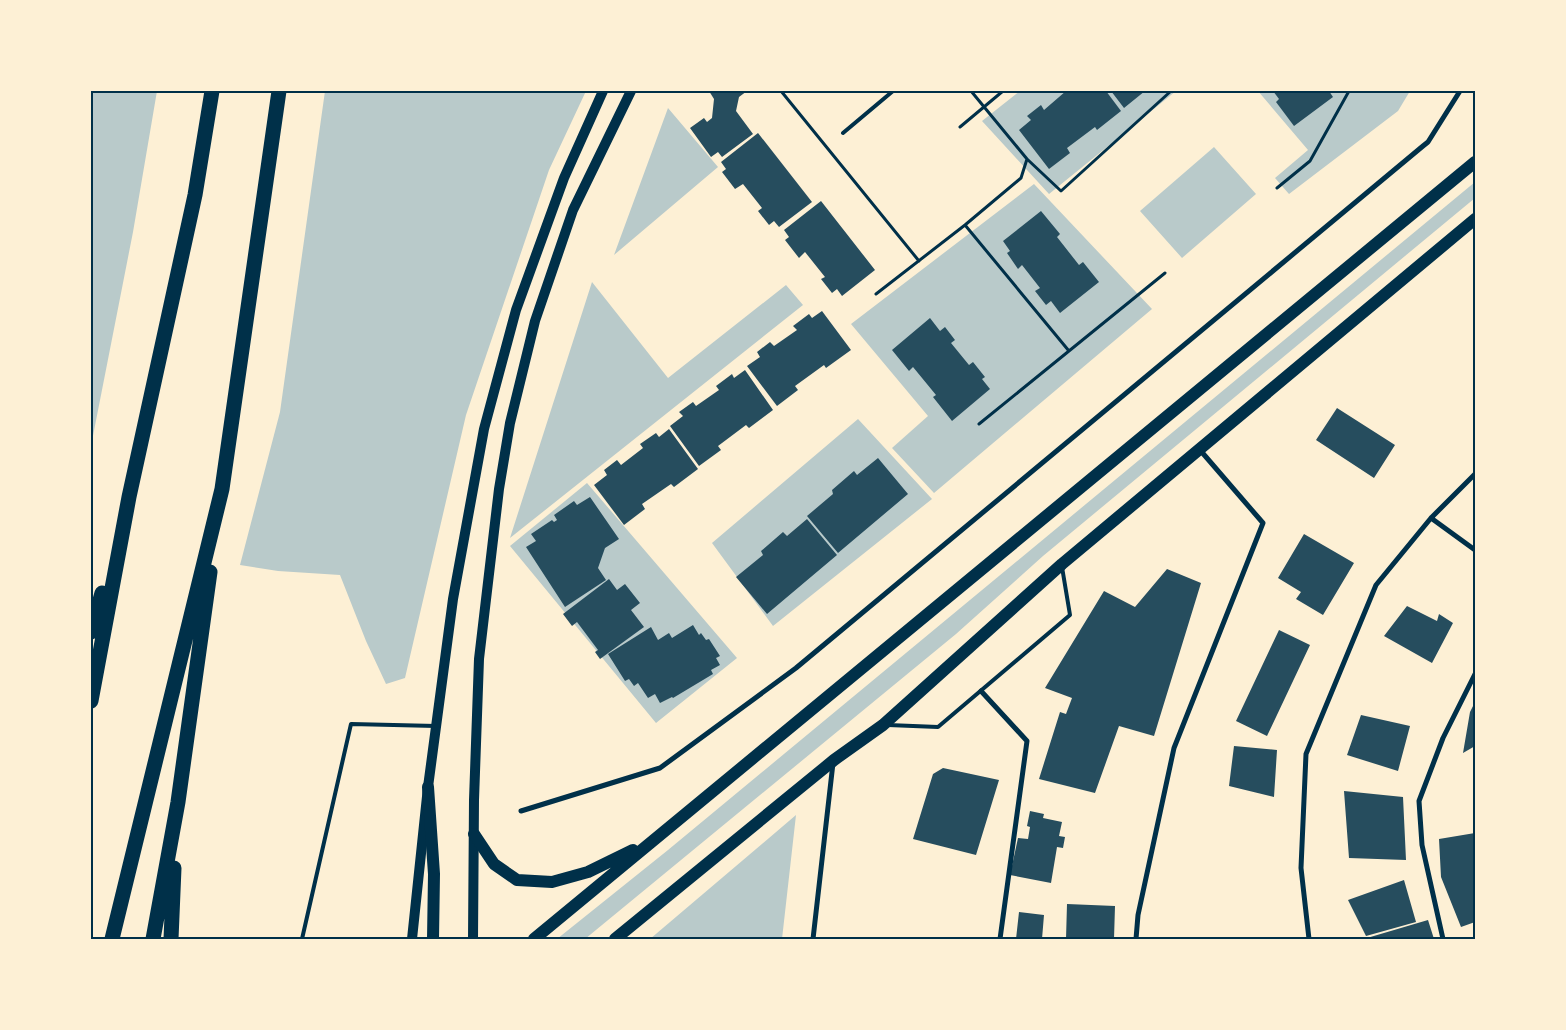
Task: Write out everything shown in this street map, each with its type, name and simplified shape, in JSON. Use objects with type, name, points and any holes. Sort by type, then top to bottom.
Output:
[{"type":"highway","points":[[91,701],[129,497],[195,195],[212,91]]},
{"type":"highway","points":[[154,939],[178,802],[279,91]]},
{"type":"highway","points":[[112,939],[222,489]]},
{"type":"highway","points":[[91,632],[129,497]]},
{"type":"highway","points":[[171,939],[178,802]]},
{"type":"main road","points":[[412,939],[428,787],[453,599],[484,429],[516,310],[564,178],[603,91]]},
{"type":"main road","points":[[473,939],[474,800],[480,659],[499,489],[510,423],[534,321],[572,210],[631,91]]},
{"type":"main road","points":[[534,939],[1475,162]]},
{"type":"main road","points":[[615,939],[834,760],[883,725],[1062,564],[1475,219]]},
{"type":"main road","points":[[428,787],[434,874],[432,939]]},
{"type":"main road","points":[[474,834],[494,864],[517,880],[552,882],[588,872],[651,841]]},
{"type":"street","points":[[521,811],[660,768],[796,668],[1428,142],[1460,91]]},
{"type":"street","points":[[1136,939],[1138,915],[1174,748],[1263,523],[1199,449]]},
{"type":"street","points":[[1309,939],[1301,868],[1306,754],[1376,585],[1431,518],[1475,474]]},
{"type":"street","points":[[1431,518],[1475,550]]},
{"type":"street","points":[[1443,939],[1422,845],[1419,801],[1443,738],[1475,674]]},
{"type":"street","points":[[981,691],[1027,741],[1000,939]]},
{"type":"street","points":[[813,939],[834,760]]},
{"type":"lane","points":[[843,133],[893,91]]},
{"type":"lane","points":[[883,725],[938,727],[1070,616],[1062,564]]},
{"type":"lane","points":[[302,939],[351,724],[436,726]]},
{"type":"path","points":[[781,91],[919,261]]},
{"type":"path","points":[[971,91],[983,108],[1027,159],[1061,191],[1171,91]]},
{"type":"path","points":[[960,127],[1003,91]]},
{"type":"path","points":[[1277,188],[1310,161],[1349,91]]},
{"type":"path","points":[[876,294],[965,225],[1021,178],[1027,159]]},
{"type":"path","points":[[965,225],[1069,351]]},
{"type":"path","points":[[979,424],[1165,273]]},
{"type":"shaded area","points":[[91,91],[157,91],[133,232],[91,446]]},
{"type":"shaded area","points":[[325,91],[586,91],[549,170],[466,415],[405,678],[386,684],[366,641],[340,575],[278,571],[240,565],[280,412]]},
{"type":"shaded area","points":[[1020,91],[1176,91],[1049,194],[982,121]]},
{"type":"shaded area","points":[[1258,91],[1410,91],[1398,111],[1289,194],[1275,178],[1308,150]]},
{"type":"shaded area","points":[[668,108],[718,167],[614,255]]},
{"type":"shaded area","points":[[1214,147],[1256,194],[1182,258],[1140,211]]},
{"type":"shaded area","points":[[1475,182],[1475,198],[1043,556],[956,634],[585,939],[557,939],[668,850]]},
{"type":"shaded area","points":[[1034,184],[1152,309],[934,493],[892,448],[928,416],[851,324]]},
{"type":"shaded area","points":[[592,282],[668,378],[786,285],[803,305],[510,538]]},
{"type":"shaded area","points":[[858,419],[932,499],[773,626],[712,543]]},
{"type":"shaded area","points":[[587,483],[737,658],[656,723],[510,546]]},
{"type":"shaded area","points":[[796,815],[782,939],[650,939]]},
{"type":"building","points":[[709,91],[747,91],[739,97],[736,111],[753,134],[722,157],[718,152],[711,157],[690,128],[704,118],[707,122],[712,118],[714,99]]},
{"type":"building","points":[[1066,91],[1106,91],[1121,111],[1097,130],[1095,127],[1067,148],[1070,153],[1049,169],[1019,130],[1031,120],[1027,116],[1041,105],[1044,110]]},
{"type":"building","points":[[1111,91],[1145,91],[1124,108]]},
{"type":"building","points":[[1273,91],[1329,91],[1333,97],[1294,126],[1276,102],[1279,99]]},
{"type":"building","points":[[758,133],[812,202],[779,227],[774,221],[769,225],[758,211],[762,208],[743,184],[735,189],[722,172],[726,169],[721,162]]},
{"type":"building","points":[[821,201],[875,270],[842,296],[837,289],[832,293],[821,279],[825,277],[805,252],[799,258],[785,240],[789,237],[784,230]]},
{"type":"building","points":[[1041,211],[1060,234],[1057,237],[1079,265],[1083,262],[1099,282],[1060,313],[1051,301],[1046,305],[1035,291],[1040,288],[1022,265],[1018,269],[1007,253],[1010,251],[1003,241]]},
{"type":"building","points":[[822,311],[851,350],[826,368],[824,365],[795,386],[798,390],[777,406],[747,366],[760,357],[757,352],[770,342],[774,346],[797,330],[793,326],[809,314],[812,318]]},
{"type":"building","points":[[930,318],[940,331],[945,327],[955,340],[951,343],[969,365],[973,362],[985,377],[982,379],[990,389],[952,421],[933,397],[936,395],[913,367],[909,371],[892,350]]},
{"type":"building","points":[[745,370],[773,410],[749,428],[746,425],[718,446],[721,450],[699,466],[670,426],[683,416],[679,412],[693,402],[696,406],[719,390],[716,386],[732,374],[734,378]]},
{"type":"building","points":[[1337,408],[1395,445],[1374,478],[1316,440]]},
{"type":"building","points":[[669,429],[698,469],[674,487],[671,484],[642,504],[645,509],[624,525],[594,485],[607,475],[604,470],[617,460],[621,465],[643,448],[640,444],[656,433],[659,437]]},
{"type":"building","points":[[878,458],[908,494],[838,553],[807,516],[833,494],[832,490],[854,471],[857,475]]},
{"type":"building","points":[[590,497],[619,539],[605,548],[598,568],[606,580],[565,607],[526,547],[536,541],[531,534],[552,520],[554,522],[557,520],[554,515],[574,501],[577,505]]},
{"type":"building","points":[[807,519],[837,555],[767,614],[736,577],[763,555],[761,551],[783,532],[787,536]]},
{"type":"building","points":[[1304,534],[1354,563],[1323,615],[1296,599],[1301,592],[1278,578]]},
{"type":"building","points":[[1167,569],[1201,583],[1154,736],[1119,726],[1095,793],[1039,779],[1060,712],[1066,714],[1072,698],[1045,688],[1104,591],[1135,607]]},
{"type":"building","points":[[609,579],[617,590],[625,584],[640,603],[631,610],[644,627],[600,659],[595,652],[598,650],[577,622],[572,626],[563,614]]},
{"type":"building","points":[[1407,606],[1437,621],[1439,614],[1453,623],[1432,663],[1384,636]]},
{"type":"building","points":[[693,625],[699,635],[701,633],[706,640],[709,639],[720,656],[716,658],[720,665],[711,670],[713,674],[673,698],[660,703],[655,694],[648,698],[638,683],[634,686],[629,679],[625,681],[608,654],[651,627],[658,640],[669,633],[672,638]]},
{"type":"building","points":[[1279,630],[1310,645],[1267,736],[1236,721]]},
{"type":"building","points":[[1475,702],[1475,746],[1463,753],[1470,712]]},
{"type":"building","points":[[1361,715],[1410,726],[1398,771],[1347,755]]},
{"type":"building","points":[[1234,746],[1277,750],[1274,797],[1229,786]]},
{"type":"building","points":[[943,768],[999,780],[976,855],[913,839],[933,774]]},
{"type":"building","points":[[1344,791],[1403,797],[1406,860],[1349,858]]},
{"type":"building","points":[[1030,811],[1044,814],[1043,818],[1062,822],[1059,836],[1065,837],[1063,848],[1057,847],[1051,883],[1010,875],[1018,838],[1028,839],[1030,827],[1027,826]]},
{"type":"building","points":[[1475,833],[1475,922],[1461,927],[1441,877],[1439,839]]},
{"type":"building","points":[[1404,880],[1416,922],[1366,936],[1348,900]]},
{"type":"building","points":[[1067,904],[1115,906],[1114,939],[1066,939]]},
{"type":"building","points":[[1019,912],[1044,915],[1042,939],[1016,939]]},
{"type":"building","points":[[1428,920],[1434,939],[1367,938]]}]
